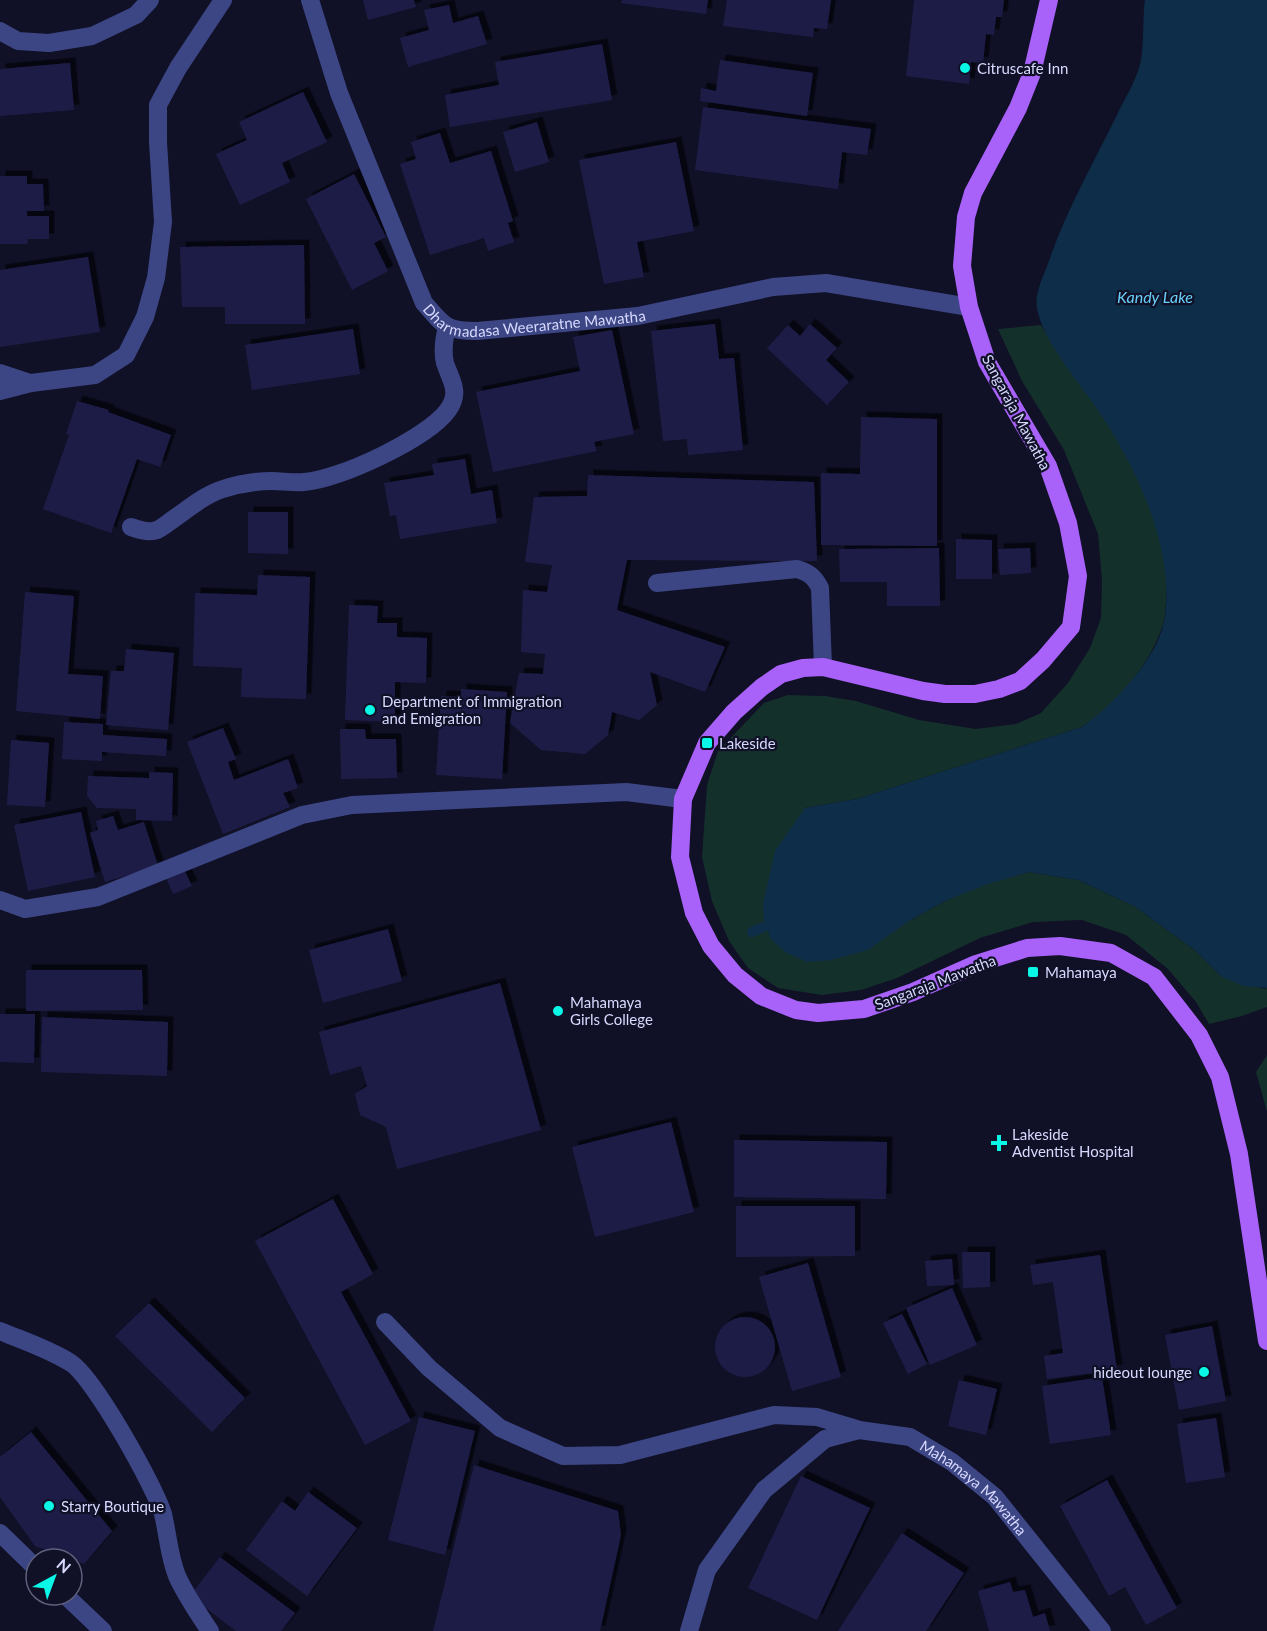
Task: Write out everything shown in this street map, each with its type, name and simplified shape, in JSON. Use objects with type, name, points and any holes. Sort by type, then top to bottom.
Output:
[{"type":"main road","name":"Sangaraja Mawatha","points":[[1049,0],[1032,74],[1018,108],[973,193],[966,218],[962,266],[969,307],[987,362],[1048,466],[1068,523],[1078,576],[1071,627],[1043,660],[1020,681],[999,689],[975,694],[922,691],[823,667],[803,668],[781,675],[762,687],[734,712],[707,743],[683,800],[680,856],[694,913],[711,946],[735,975],[761,996],[796,1010],[818,1013],[864,1009],[913,992],[976,964],[1027,948],[1060,946],[1111,953],[1154,978],[1200,1035],[1220,1077],[1239,1154],[1267,1341]]},
{"type":"street","points":[[0,30],[18,41],[49,44],[92,36],[136,15],[150,0]]},
{"type":"street","points":[[0,390],[31,383],[95,375],[126,355],[145,317],[156,278],[163,222],[158,105],[178,68],[224,0]]},
{"type":"street","name":"Dharmadasa Weeraratne Mawatha","points":[[309,0],[339,93],[424,303],[447,327],[477,332],[638,316],[773,287],[826,283],[969,307]]},
{"type":"street","points":[[131,527],[143,531],[157,530],[216,491],[241,484],[270,481],[304,482],[339,474],[388,452],[428,428],[448,411],[454,399],[455,391],[452,377],[445,363],[443,345],[447,327]]},
{"type":"street","points":[[0,373],[31,383]]},
{"type":"street","points":[[657,583],[797,569],[810,573],[820,588],[823,667]]},
{"type":"street","points":[[0,900],[25,909],[98,897],[302,815],[352,805],[626,792],[683,800]]},
{"type":"street","points":[[385,1322],[429,1368],[500,1428],[563,1456],[620,1455],[774,1415],[817,1417],[859,1430]]},
{"type":"street","points":[[0,1331],[42,1348],[73,1364],[95,1389],[148,1480],[162,1513],[177,1575],[210,1631]]},
{"type":"street","name":"Mahamaya Mawatha","points":[[689,1631],[706,1570],[764,1490],[825,1439],[859,1430],[910,1437],[952,1462],[995,1497],[1102,1631]]},
{"type":"street","points":[[0,1533],[24,1556]]},
{"type":"street","points":[[78,1607],[103,1631]]},
{"type":"green space","points":[[1041,325],[1111,429],[1147,501],[1163,552],[1166,577],[1164,620],[1157,640],[1140,669],[1119,695],[1082,727],[857,799],[805,808],[764,920],[771,939],[909,921],[947,900],[988,883],[1029,872],[1078,880],[1134,906],[1196,951],[1222,977],[1267,988],[1267,1007],[1242,1016],[1209,1024],[1196,1002],[1168,969],[1126,935],[1082,920],[1033,922],[980,938],[897,978],[861,990],[822,995],[778,988],[748,968],[729,941],[712,901],[702,857],[707,785],[718,751],[764,703],[788,695],[825,696],[856,701],[919,720],[976,729],[1016,724],[1041,713],[1068,683],[1090,648],[1101,618],[1102,581],[1098,534],[1064,450],[1022,381],[998,329]]},
{"type":"green space","points":[[1267,1055],[1267,1112],[1256,1072]]},
{"type":"water","name":"Kandy Lake","points":[[1145,0],[1267,0],[1267,988],[1244,986],[1222,977],[1196,951],[1134,906],[1078,880],[1029,872],[988,884],[947,900],[909,921],[868,950],[831,960],[807,962],[785,952],[771,939],[764,920],[763,904],[775,851],[805,808],[857,799],[1082,727],[1106,707],[1132,680],[1160,636],[1164,622],[1166,595],[1164,566],[1149,509],[1138,481],[1110,429],[1057,353],[1041,323],[1037,309],[1039,287],[1063,224],[1137,74],[1142,53]]},
{"type":"building","points":[[363,0],[414,0],[416,7],[368,20]]},
{"type":"building","points":[[622,0],[708,0],[706,14],[621,3]]},
{"type":"building","points":[[727,0],[831,0],[827,29],[814,28],[813,37],[723,26]]},
{"type":"building","points":[[914,0],[1004,0],[1002,17],[996,17],[994,35],[986,34],[983,63],[971,62],[969,84],[906,76]]},
{"type":"building","points":[[449,5],[453,23],[478,16],[487,44],[408,67],[400,38],[429,30],[424,10]]},
{"type":"building","points":[[602,44],[612,100],[450,127],[445,95],[499,85],[495,62]]},
{"type":"building","points":[[720,60],[813,73],[807,116],[700,101],[701,88],[716,91]]},
{"type":"building","points":[[70,63],[74,110],[0,116],[0,69]]},
{"type":"building","points":[[303,92],[327,142],[282,163],[290,182],[240,205],[216,154],[247,140],[239,122]]},
{"type":"building","points":[[703,107],[871,129],[867,155],[842,152],[838,189],[695,170]]},
{"type":"building","points":[[537,122],[549,162],[515,172],[503,132]]},
{"type":"building","points":[[440,133],[450,163],[491,151],[513,221],[508,223],[514,242],[488,251],[484,238],[430,255],[400,164],[416,159],[411,142]]},
{"type":"building","points":[[676,142],[694,231],[637,242],[644,277],[604,284],[579,160]]},
{"type":"building","points":[[354,174],[386,237],[374,243],[388,271],[352,290],[306,199]]},
{"type":"building","points":[[0,176],[27,176],[27,184],[43,184],[44,211],[27,211],[27,216],[49,216],[49,239],[28,239],[27,244],[0,244]]},
{"type":"building","points":[[304,245],[305,324],[225,324],[225,307],[182,307],[180,247]]},
{"type":"building","points":[[88,257],[100,332],[0,347],[0,270]]},
{"type":"building","points":[[715,324],[719,359],[734,358],[743,450],[688,455],[687,439],[663,441],[651,331]]},
{"type":"building","points":[[810,324],[837,348],[826,360],[849,382],[827,405],[767,348],[788,325],[800,336]]},
{"type":"building","points":[[353,329],[360,374],[252,390],[245,345]]},
{"type":"building","points":[[612,330],[634,434],[594,442],[597,451],[493,472],[476,392],[580,371],[573,337]]},
{"type":"building","points":[[77,401],[109,410],[108,412],[171,435],[160,467],[137,459],[111,533],[43,509],[69,435],[66,434]]},
{"type":"building","points":[[861,417],[937,419],[937,546],[821,545],[821,473],[860,474]]},
{"type":"building","points":[[465,459],[471,494],[492,490],[497,523],[400,539],[396,515],[390,516],[384,483],[434,475],[432,464]]},
{"type":"building","points":[[588,475],[814,482],[817,561],[627,560],[617,610],[725,647],[705,692],[650,672],[657,705],[639,720],[612,712],[608,735],[585,754],[541,750],[510,723],[519,673],[543,674],[545,654],[521,652],[523,590],[547,592],[552,565],[525,562],[534,497],[587,496]]},
{"type":"building","points":[[248,512],[288,512],[288,554],[248,553]]},
{"type":"building","points":[[956,539],[992,540],[992,579],[956,579]]},
{"type":"building","points":[[939,548],[940,606],[887,606],[887,582],[840,582],[839,549]]},
{"type":"building","points":[[1030,548],[1031,573],[1000,575],[998,549]]},
{"type":"building","points":[[258,575],[310,577],[306,699],[241,697],[242,668],[193,666],[195,593],[257,595]]},
{"type":"building","points":[[25,592],[74,596],[68,674],[103,676],[100,719],[16,711]]},
{"type":"building","points":[[349,605],[378,606],[377,623],[397,623],[397,637],[427,638],[426,683],[395,682],[395,722],[345,720]]},
{"type":"building","points":[[126,649],[174,653],[168,730],[106,725],[111,671],[124,671]]},
{"type":"building","points":[[461,689],[507,692],[502,779],[436,775],[441,696],[461,697]]},
{"type":"building","points":[[64,722],[103,724],[103,735],[167,739],[166,756],[102,752],[102,761],[62,759]]},
{"type":"building","points":[[223,728],[236,759],[228,762],[234,780],[288,759],[298,788],[283,793],[290,807],[223,834],[187,742]]},
{"type":"building","points":[[340,729],[365,729],[366,739],[396,739],[397,778],[341,779]]},
{"type":"building","points":[[11,740],[49,743],[45,807],[7,805]]},
{"type":"building","points":[[149,772],[173,773],[172,821],[136,820],[136,809],[97,808],[87,796],[88,776],[149,778]]},
{"type":"building","points":[[81,812],[95,877],[28,891],[14,825]]},
{"type":"building","points":[[113,816],[118,830],[144,822],[158,866],[105,882],[90,833],[98,830],[96,821]]},
{"type":"building","points":[[183,867],[192,886],[173,894],[165,875]]},
{"type":"building","points":[[388,929],[402,981],[323,1003],[309,950]]},
{"type":"building","points":[[26,970],[142,970],[143,1010],[26,1011]]},
{"type":"building","points":[[500,983],[541,1130],[397,1169],[386,1127],[360,1115],[355,1094],[367,1086],[361,1066],[330,1075],[319,1032]]},
{"type":"building","points":[[0,1014],[35,1014],[34,1063],[0,1062]]},
{"type":"building","points":[[42,1017],[168,1022],[167,1076],[41,1072]]},
{"type":"building","points":[[671,1122],[694,1212],[595,1237],[572,1147]]},
{"type":"building","points":[[734,1140],[887,1142],[886,1199],[734,1197]]},
{"type":"building","points":[[333,1199],[373,1274],[341,1292],[411,1421],[365,1445],[255,1241]]},
{"type":"building","points":[[736,1206],[855,1206],[855,1256],[736,1257]]},
{"type":"building","points":[[962,1252],[990,1252],[990,1287],[963,1288]]},
{"type":"building","points":[[1100,1255],[1117,1370],[1047,1379],[1044,1356],[1063,1353],[1053,1282],[1033,1285],[1030,1265]]},
{"type":"building","points":[[952,1259],[954,1285],[927,1286],[925,1261]]},
{"type":"building","points":[[808,1263],[841,1377],[792,1391],[759,1277]]},
{"type":"building","points":[[952,1288],[977,1345],[930,1365],[906,1308]]},
{"type":"building","points":[[149,1303],[245,1398],[212,1432],[115,1336]]},
{"type":"building","points":[[902,1314],[927,1364],[908,1374],[883,1323]]},
{"type":"building","points":[[745,1317],[766,1326],[775,1347],[766,1368],[745,1377],[724,1368],[715,1347],[724,1326]]},
{"type":"building","points":[[1212,1326],[1226,1401],[1179,1410],[1165,1335]]},
{"type":"building","points":[[1102,1377],[1111,1435],[1050,1444],[1042,1386]]},
{"type":"building","points":[[959,1380],[997,1389],[986,1435],[948,1426]]},
{"type":"building","points":[[419,1417],[475,1431],[445,1555],[388,1540]]},
{"type":"building","points":[[1216,1418],[1225,1477],[1186,1483],[1177,1424]]},
{"type":"building","points":[[31,1432],[112,1531],[84,1564],[84,1547],[35,1546],[0,1497],[0,1457]]},
{"type":"building","points":[[474,1465],[618,1511],[621,1535],[600,1631],[433,1631]]},
{"type":"building","points":[[801,1476],[870,1508],[817,1620],[748,1588]]},
{"type":"building","points":[[1107,1480],[1177,1608],[1146,1625],[1125,1587],[1109,1596],[1060,1506]]},
{"type":"building","points":[[308,1492],[357,1528],[307,1596],[246,1550],[282,1501],[295,1511]]},
{"type":"building","points":[[902,1533],[964,1573],[926,1631],[838,1631]]},
{"type":"building","points":[[220,1557],[295,1613],[281,1631],[236,1631],[190,1596]]},
{"type":"building","points":[[1010,1582],[1013,1592],[1025,1590],[1033,1617],[1045,1613],[1050,1631],[989,1631],[978,1591]]},
{"type":"waterway","points":[[752,932],[766,926]]},
{"type":"place","name":"Citruscafe Inn","points":[[965,68]]},
{"type":"place","name":"Department of Immigration and Emigration","points":[[370,710]]},
{"type":"place","name":"Lakeside","points":[[707,743]]},
{"type":"place","name":"Mahamaya","points":[[1033,972]]},
{"type":"place","name":"Mahamaya Girls College","points":[[558,1011]]},
{"type":"place","name":"Lakeside Adventist Hospital","points":[[999,1143]]},
{"type":"place","name":"hideout lounge","points":[[1204,1372]]},
{"type":"place","name":"Starry Boutique","points":[[49,1506]]}]
